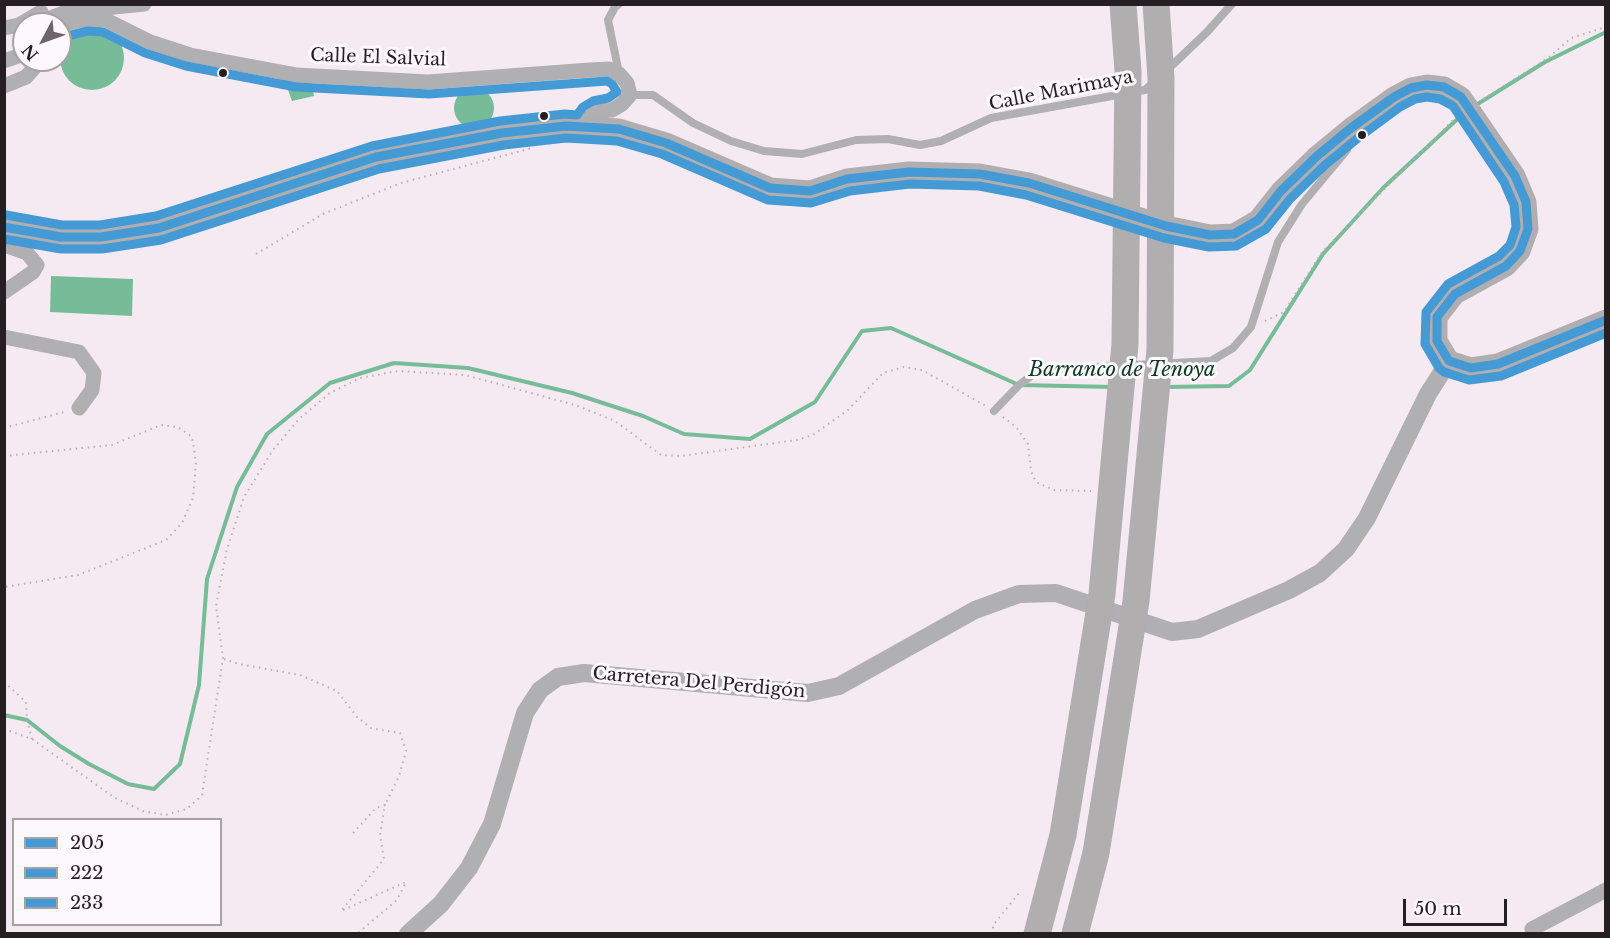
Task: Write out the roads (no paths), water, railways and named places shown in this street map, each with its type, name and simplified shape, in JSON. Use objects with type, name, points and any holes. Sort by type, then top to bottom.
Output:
[{"type":"highway","points":[[1037,933],[1063,835],[1102,594],[1125,344],[1128,71],[1123,4]]},
{"type":"highway","points":[[1075,933],[1096,853],[1136,601],[1160,350],[1161,78],[1156,4]]},
{"type":"main road","points":[[4,227],[61,237],[102,237],[159,228],[376,157],[502,133],[566,126],[619,129],[666,143],[770,188],[810,191],[847,179],[909,172],[980,174],[1029,183],[1166,226],[1210,235],[1234,234],[1258,220],[1281,191],[1317,156],[1351,128],[1394,97],[1410,88],[1427,85],[1444,87],[1467,104],[1515,176],[1526,202],[1528,230],[1520,251],[1506,266],[1455,294],[1437,317],[1437,341],[1449,361],[1471,368],[1498,364],[1605,320]]},
{"type":"street","points":[[66,12],[144,4]]},
{"type":"street","name":"Calle El Salvial","points":[[72,19],[106,20],[150,42],[190,55],[297,75],[428,82],[609,69],[619,74]]},
{"type":"street","points":[[4,86],[26,77],[30,72]]},
{"type":"street","points":[[583,127],[591,116],[599,111],[612,110],[630,95],[627,83],[619,74]]},
{"type":"street","points":[[4,245],[27,253],[37,265],[33,272],[4,292]]},
{"type":"street","points":[[4,337],[79,352],[94,374],[92,390],[79,408]]},
{"type":"street","name":"Carretera Del Perdigón","points":[[408,933],[441,904],[470,868],[492,824],[525,713],[540,690],[558,677],[584,673],[808,693],[839,686],[975,610],[1019,594],[1056,593],[1172,632],[1198,629],[1289,590],[1320,573],[1346,549],[1367,518],[1428,394],[1449,361]]},
{"type":"street","points":[[1532,929],[1605,890]]},
{"type":"lane","points":[[619,74],[608,20],[615,7],[620,4]]},
{"type":"lane","name":"Calle Marimaya","points":[[630,95],[652,95],[693,123],[731,141],[764,151],[802,154],[856,140],[888,140],[920,145],[941,141],[991,118],[1144,90],[1207,32],[1232,4]]},
{"type":"lane","points":[[994,411],[1019,385],[1039,370],[1211,361],[1233,348],[1251,327],[1278,242],[1302,204],[1347,150],[1351,128]]},
{"type":"waterway","name":"Barranco de Tenoya","points":[[1476,105],[1545,62],[1606,32]]},
{"type":"waterway","name":"Barranco de Tenoya","points":[[1165,387],[1229,386],[1250,370],[1323,254],[1383,188],[1464,113]]},
{"type":"waterway","name":"Barranco de Tenoya","points":[[4,715],[27,720],[60,746],[128,784],[154,789],[180,764],[199,685],[207,579],[237,487],[267,434],[330,383],[394,363],[468,368],[572,393],[643,416],[684,434],[750,439],[815,402],[862,331],[891,328],[1019,385],[1113,387]]}]
